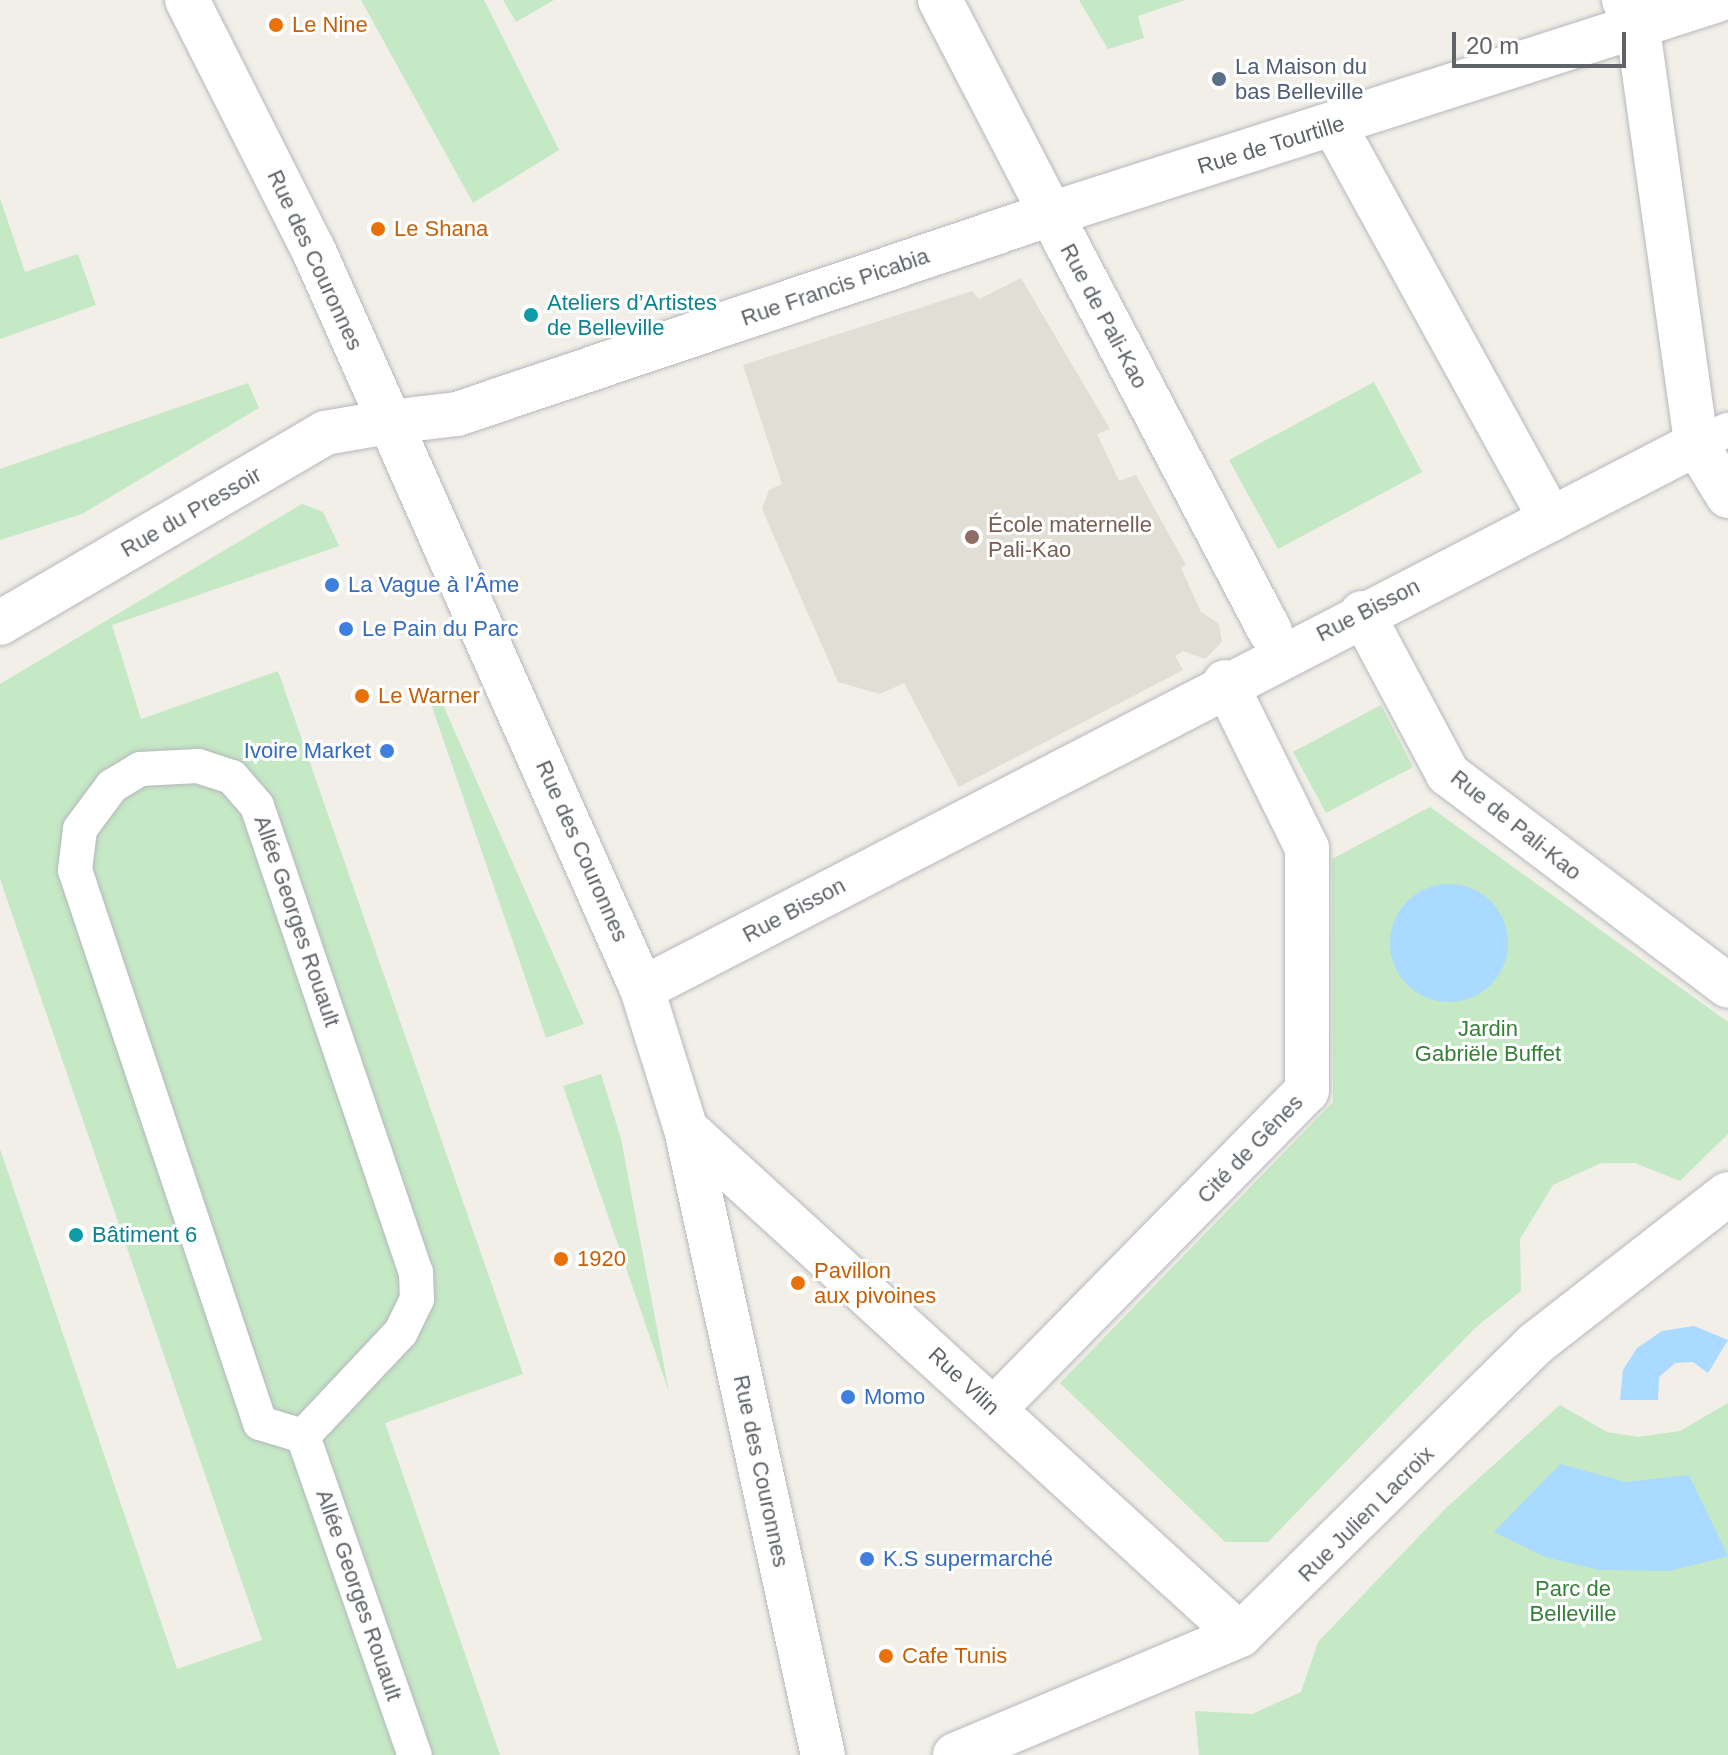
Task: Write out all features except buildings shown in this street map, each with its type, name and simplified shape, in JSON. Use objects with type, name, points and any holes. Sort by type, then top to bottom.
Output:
[{"type":"street","name":"Rue des Couronnes","points":[[187,0],[313,249],[642,989],[686,1129],[823,1755]]},
{"type":"street","name":"Rue de Pali-Kao","points":[[940,0],[1270,632]]},
{"type":"street","name":"Rue de Tourtille","points":[[1051,214],[1334,125],[1631,15],[1718,0]]},
{"type":"street","points":[[1631,15],[1712,437],[1728,496]]},
{"type":"street","points":[[1334,125],[1551,519]]},
{"type":"street","name":"Rue Francis Picabia","points":[[389,422],[457,414],[1051,214]]},
{"type":"street","name":"Rue du Pressoir","points":[[0,623],[325,433],[389,422]]},
{"type":"street","name":"Rue Bisson","points":[[642,989],[1225,682],[1712,437]]},
{"type":"street","name":"Rue de Pali-Kao","points":[[1362,613],[1448,774],[1728,986]]},
{"type":"street","name":"Cité de Gênes","points":[[994,1409],[1307,1091],[1307,848],[1225,682]]},
{"type":"street","name":"Rue Vilin","points":[[686,1129],[1240,1635]]},
{"type":"street","name":"Rue Julien Lacroix","points":[[955,1755],[1240,1635],[1535,1344],[1728,1194]]},
{"type":"lane","name":"Allée Georges Rouault","points":[[198,766],[232,777],[257,806],[411,1250],[417,1299],[406,1323],[303,1436],[260,1423],[80,897],[80,829],[112,786],[140,769],[198,766]]},
{"type":"lane","name":"Allée Georges Rouault","points":[[303,1436],[415,1755]]},
{"type":"shaded area","name":"École maternelle Pali-Kao","points":[[1021,278],[1110,429],[1097,434],[1119,481],[1136,475],[1186,565],[1181,568],[1201,612],[1219,624],[1222,642],[1205,659],[1183,651],[1175,656],[1183,670],[959,787],[904,683],[880,694],[838,682],[762,509],[769,490],[782,484],[743,365],[972,291],[979,299]]},
{"type":"green space","points":[[361,0],[484,0],[559,150],[473,203]]},
{"type":"green space","points":[[503,0],[554,0],[516,22]]},
{"type":"green space","points":[[1079,0],[1185,0],[1138,16],[1144,38],[1108,49]]},
{"type":"green space","points":[[0,198],[25,272],[78,254],[96,305],[0,339]]},
{"type":"green space","points":[[1374,382],[1422,472],[1278,549],[1229,460]]},
{"type":"green space","points":[[248,383],[259,408],[82,514],[0,540],[0,469]]},
{"type":"green space","points":[[302,504],[323,512],[339,546],[112,625],[141,719],[278,671],[523,1374],[385,1423],[500,1755],[0,1755],[0,1149],[177,1669],[262,1640],[0,879],[0,684]]},
{"type":"green space","points":[[440,698],[584,1024],[546,1038],[430,701]]},
{"type":"green space","points":[[1381,705],[1413,767],[1326,813],[1293,752]]},
{"type":"green space","name":"Jardin Gabriële Buffet","points":[[1430,807],[1728,1022],[1728,1134],[1680,1181],[1635,1163],[1601,1163],[1553,1185],[1520,1239],[1521,1291],[1475,1328],[1268,1542],[1225,1542],[1060,1383],[1333,1102],[1332,859]]},
{"type":"green space","points":[[601,1074],[621,1139],[669,1392],[563,1086]]},
{"type":"green space","name":"Parc de Belleville","points":[[1728,1403],[1728,1755],[1199,1755],[1195,1711],[1252,1714],[1301,1692],[1318,1642],[1446,1508],[1560,1405],[1607,1432],[1638,1437],[1680,1431]]},
{"type":"water","points":[[1449,884],[1472,888],[1491,901],[1504,920],[1508,943],[1504,966],[1491,985],[1472,998],[1449,1002],[1426,998],[1407,985],[1394,966],[1390,943],[1394,920],[1407,901],[1426,888]]},
{"type":"water","points":[[1694,1326],[1728,1340],[1708,1373],[1693,1362],[1675,1363],[1659,1377],[1658,1400],[1620,1400],[1623,1370],[1637,1348],[1662,1331]]},
{"type":"water","points":[[1560,1464],[1626,1482],[1689,1475],[1728,1556],[1670,1571],[1599,1570],[1545,1557],[1494,1532]]},
{"type":"place","name":"Le Nine","points":[[276,25]]},
{"type":"place","name":"La Maison du bas Belleville","points":[[1219,79]]},
{"type":"place","name":"Le Shana","points":[[378,229]]},
{"type":"place","name":"Ateliers d’Artistes de Belleville","points":[[531,315]]},
{"type":"place","name":"École maternelle Pali-Kao","points":[[972,537]]},
{"type":"place","name":"La Vague à l'Âme","points":[[332,585]]},
{"type":"place","name":"Le Pain du Parc","points":[[346,629]]},
{"type":"place","name":"Le Warner","points":[[362,696]]},
{"type":"place","name":"Ivoire Market","points":[[387,751]]},
{"type":"place","name":"Bâtiment 6","points":[[76,1235]]},
{"type":"place","name":"1920","points":[[561,1259]]},
{"type":"place","name":"Pavillon aux pivoines","points":[[798,1283]]},
{"type":"place","name":"Momo","points":[[848,1397]]},
{"type":"place","name":"K.S supermarché","points":[[867,1559]]},
{"type":"place","name":"Cafe Tunis","points":[[886,1656]]}]
